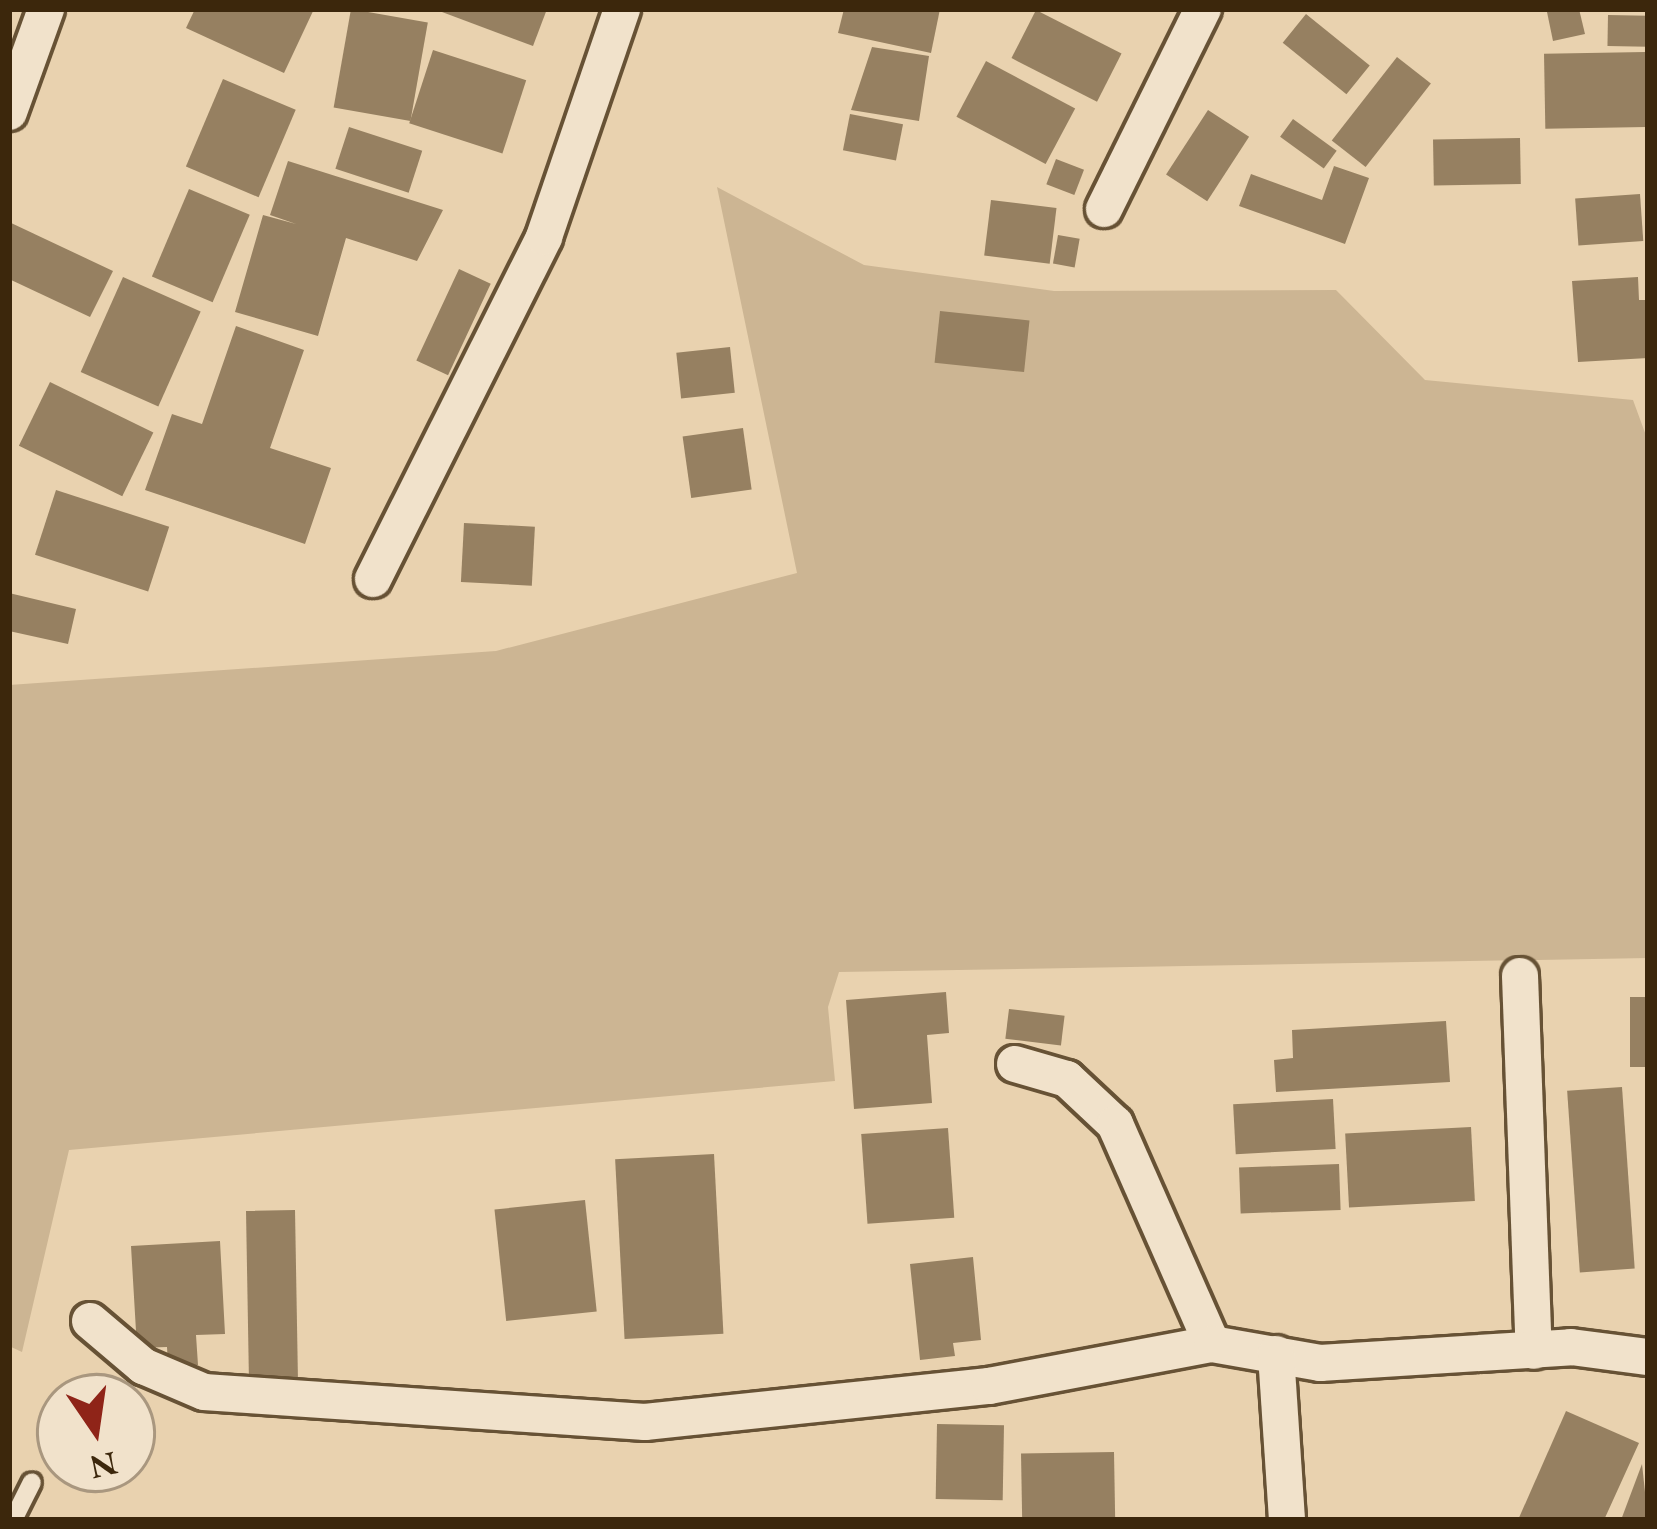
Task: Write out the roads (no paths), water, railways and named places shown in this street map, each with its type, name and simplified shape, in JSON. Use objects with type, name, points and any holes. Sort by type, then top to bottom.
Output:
[{"type":"street","points":[[9,112],[46,9]]},
{"type":"street","points":[[373,578],[544,237],[622,9]]},
{"type":"street","points":[[1104,208],[1203,9]]},
{"type":"street","points":[[1520,976],[1534,1352]]},
{"type":"street","points":[[1016,1064],[1067,1079],[1115,1124],[1212,1344]]},
{"type":"street","points":[[90,1321],[142,1366],[205,1392],[645,1422],[989,1386],[1212,1344],[1320,1363],[1534,1352],[1648,1357]]},
{"type":"street","points":[[1276,1354],[1287,1520]]},
{"type":"lane","points":[[13,1520],[32,1482]]}]
